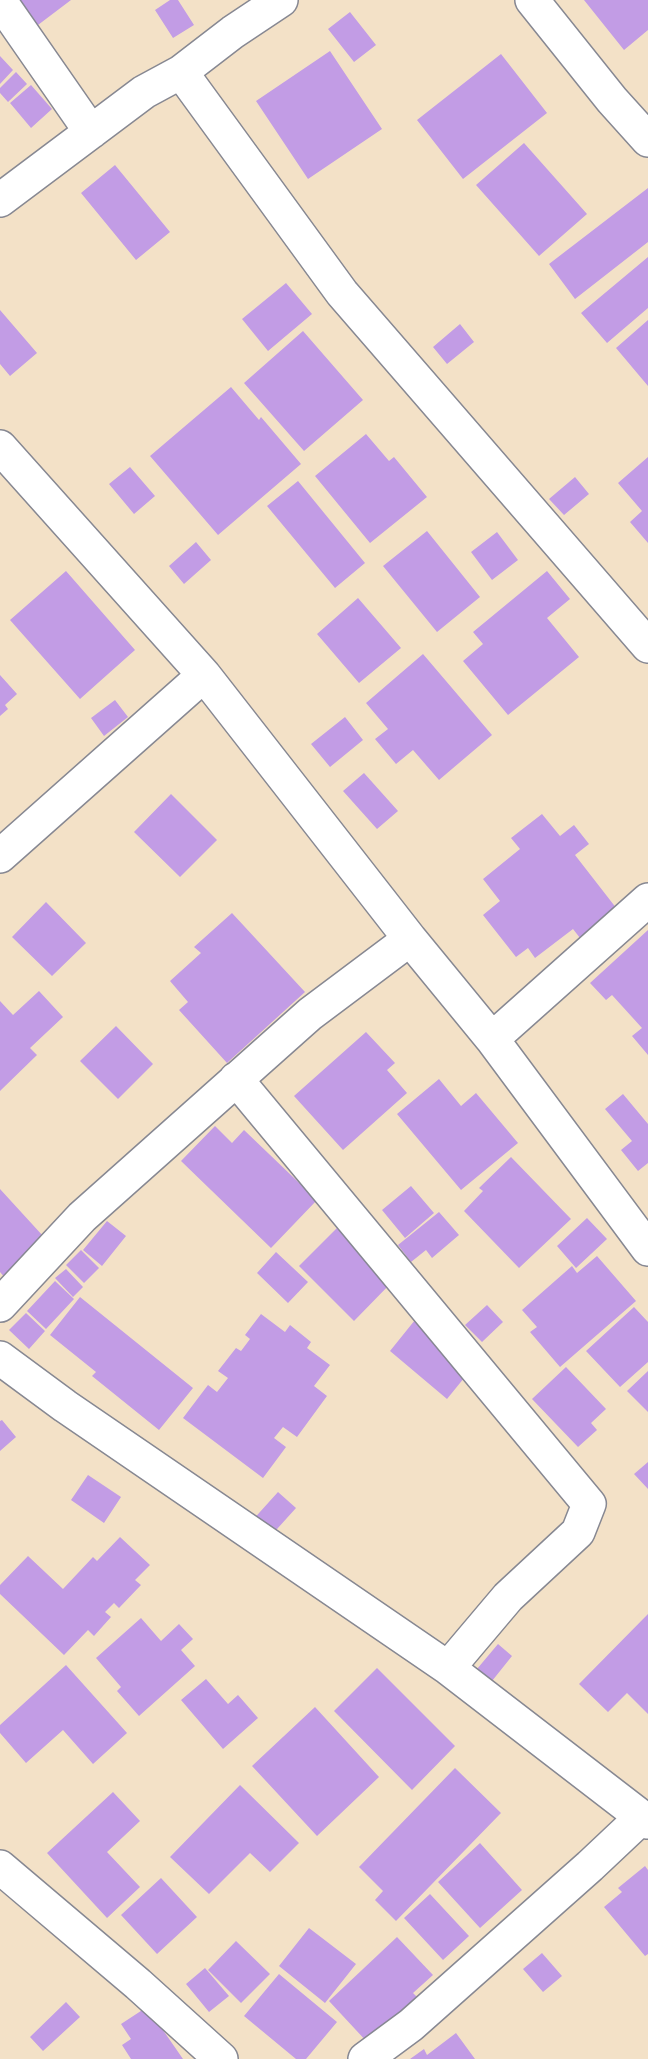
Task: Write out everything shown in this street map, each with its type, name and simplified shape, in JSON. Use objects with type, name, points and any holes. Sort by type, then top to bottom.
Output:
[{"type":"street","points":[[0,200],[144,92],[181,72],[233,32],[281,0]]},
{"type":"street","points":[[532,0],[612,100],[648,140]]},
{"type":"street","points":[[0,1],[91,132]]},
{"type":"street","points":[[181,72],[342,294],[648,646]]},
{"type":"street","points":[[0,447],[204,675],[410,939],[492,1039],[646,1241]]},
{"type":"street","points":[[0,856],[204,675]]},
{"type":"street","points":[[492,1039],[648,900]]},
{"type":"street","points":[[0,1305],[82,1217],[236,1079],[310,1014],[410,939]]},
{"type":"street","points":[[236,1079],[589,1504],[578,1532],[507,1597],[448,1668]]},
{"type":"street","points":[[0,1358],[65,1406],[448,1668],[645,1819],[411,2025],[365,2059]]},
{"type":"street","points":[[0,1867],[138,1984],[221,2059]]},
{"type":"building","points":[[18,0],[71,0],[38,25]]},
{"type":"building","points":[[170,0],[178,0],[194,25],[173,38],[155,10]]},
{"type":"building","points":[[584,0],[648,0],[648,30],[624,50]]},
{"type":"building","points":[[350,12],[376,45],[354,62],[328,29]]},
{"type":"building","points":[[330,51],[382,129],[308,179],[256,101]]},
{"type":"building","points":[[501,54],[547,113],[463,179],[417,120]]},
{"type":"building","points":[[0,56],[13,70],[0,84]]},
{"type":"building","points":[[16,72],[27,84],[8,102],[0,93],[0,88]]},
{"type":"building","points":[[31,85],[52,109],[31,128],[10,103]]},
{"type":"building","points":[[524,143],[587,214],[539,256],[476,185]]},
{"type":"building","points":[[115,165],[170,232],[136,260],[81,193]]},
{"type":"building","points":[[648,188],[648,242],[575,299],[549,264]]},
{"type":"building","points":[[648,257],[648,308],[607,343],[581,313]]},
{"type":"building","points":[[286,283],[312,314],[268,351],[242,319]]},
{"type":"building","points":[[0,310],[37,353],[10,376],[0,364]]},
{"type":"building","points":[[648,320],[648,386],[616,348]]},
{"type":"building","points":[[460,324],[474,342],[447,364],[433,347]]},
{"type":"building","points":[[303,331],[363,400],[304,451],[244,383]]},
{"type":"building","points":[[231,387],[259,420],[261,417],[301,464],[218,535],[150,456]]},
{"type":"building","points":[[366,434],[389,461],[394,457],[427,497],[370,543],[315,476]]},
{"type":"building","points":[[648,457],[648,543],[630,522],[642,511],[618,483]]},
{"type":"building","points":[[130,467],[155,496],[134,514],[109,484]]},
{"type":"building","points":[[575,477],[589,494],[564,515],[549,499]]},
{"type":"building","points":[[298,481],[365,563],[335,588],[267,506]]},
{"type":"building","points":[[427,531],[480,597],[437,632],[383,566]]},
{"type":"building","points":[[497,532],[518,560],[492,580],[471,552]]},
{"type":"building","points":[[196,542],[211,560],[184,584],[169,566]]},
{"type":"building","points":[[66,571],[135,650],[80,699],[10,620]]},
{"type":"building","points":[[547,571],[570,599],[547,618],[579,657],[508,715],[463,661],[483,644],[473,632]]},
{"type":"building","points":[[358,598],[401,648],[359,683],[317,634]]},
{"type":"building","points":[[423,654],[492,735],[439,780],[413,750],[396,764],[375,739],[388,729],[366,703]]},
{"type":"building","points":[[0,675],[17,694],[5,705],[8,709],[0,716]]},
{"type":"building","points":[[115,700],[128,717],[104,736],[91,718]]},
{"type":"building","points":[[345,717],[363,740],[330,767],[311,744]]},
{"type":"building","points":[[364,773],[398,811],[377,829],[343,791]]},
{"type":"building","points":[[171,794],[217,840],[180,877],[134,832]]},
{"type":"building","points":[[542,814],[560,836],[574,825],[589,844],[575,855],[617,909],[580,938],[573,929],[535,958],[528,948],[516,957],[483,915],[500,901],[483,879],[520,849],[511,838]]},
{"type":"building","points":[[46,902],[86,943],[52,976],[12,937]]},
{"type":"building","points":[[232,913],[305,992],[227,1063],[179,1010],[188,1002],[170,981],[201,953],[194,947]]},
{"type":"building","points":[[648,930],[648,1055],[632,1036],[642,1028],[612,995],[606,1000],[590,983]]},
{"type":"building","points":[[39,991],[63,1017],[30,1048],[37,1055],[0,1091],[0,1001],[13,1015]]},
{"type":"building","points":[[116,1026],[153,1064],[118,1099],[80,1061]]},
{"type":"building","points":[[366,1032],[395,1063],[387,1070],[407,1093],[343,1150],[294,1096]]},
{"type":"building","points":[[439,1079],[461,1106],[476,1093],[518,1143],[461,1190],[397,1114]]},
{"type":"building","points":[[623,1094],[648,1124],[648,1163],[638,1171],[621,1150],[632,1141],[605,1109]]},
{"type":"building","points":[[215,1126],[232,1143],[244,1130],[317,1200],[271,1248],[181,1161]]},
{"type":"building","points":[[511,1157],[571,1219],[519,1268],[464,1211],[483,1191],[479,1188]]},
{"type":"building","points":[[411,1186],[434,1213],[405,1238],[382,1210]]},
{"type":"building","points":[[0,1189],[43,1236],[28,1249],[33,1255],[6,1279],[0,1272]]},
{"type":"building","points":[[439,1212],[459,1235],[432,1258],[426,1250],[411,1262],[398,1245]]},
{"type":"building","points":[[587,1218],[607,1239],[576,1268],[557,1246]]},
{"type":"building","points":[[107,1221],[126,1236],[102,1266],[83,1250]]},
{"type":"building","points":[[338,1227],[393,1281],[354,1321],[299,1266]]},
{"type":"building","points":[[81,1250],[99,1268],[84,1283],[66,1265]]},
{"type":"building","points":[[276,1252],[308,1282],[288,1303],[257,1273]]},
{"type":"building","points":[[597,1256],[636,1301],[560,1367],[530,1332],[537,1327],[522,1310],[572,1266],[577,1273]]},
{"type":"building","points":[[66,1269],[83,1287],[73,1297],[55,1278]]},
{"type":"building","points":[[55,1281],[74,1299],[46,1329],[27,1311]]},
{"type":"building","points":[[80,1297],[193,1388],[159,1430],[92,1376],[96,1372],[50,1335]]},
{"type":"building","points":[[487,1305],[503,1322],[482,1342],[465,1325]]},
{"type":"building","points":[[634,1307],[648,1322],[648,1362],[620,1387],[586,1351]]},
{"type":"building","points":[[26,1313],[45,1331],[29,1349],[9,1330]]},
{"type":"building","points":[[261,1314],[285,1332],[290,1325],[311,1342],[307,1348],[330,1365],[314,1386],[327,1396],[297,1437],[283,1427],[274,1438],[286,1447],[263,1478],[183,1418],[208,1385],[217,1392],[228,1378],[218,1371],[236,1348],[241,1351],[250,1339],[245,1335]]},
{"type":"building","points":[[415,1320],[473,1367],[447,1399],[390,1351]]},
{"type":"building","points":[[566,1367],[606,1409],[591,1423],[597,1430],[578,1447],[532,1399]]},
{"type":"building","points":[[648,1371],[648,1412],[627,1391]]},
{"type":"building","points":[[2,1420],[16,1437],[0,1451],[0,1421]]},
{"type":"building","points":[[648,1462],[648,1489],[634,1474]]},
{"type":"building","points":[[88,1475],[121,1497],[104,1523],[71,1500]]},
{"type":"building","points":[[278,1492],[296,1508],[268,1539],[250,1523]]},
{"type":"building","points":[[120,1537],[150,1565],[135,1580],[141,1585],[119,1608],[114,1603],[105,1612],[111,1617],[94,1636],[88,1630],[64,1655],[0,1594],[0,1585],[28,1556],[63,1589],[93,1557],[97,1561]]},
{"type":"building","points":[[648,1614],[648,1714],[627,1693],[608,1712],[579,1684]]},
{"type":"building","points":[[141,1618],[161,1641],[179,1624],[193,1639],[181,1650],[195,1666],[139,1716],[117,1691],[121,1687],[96,1658]]},
{"type":"building","points":[[498,1644],[512,1656],[492,1681],[477,1669]]},
{"type":"building","points":[[66,1665],[127,1733],[93,1764],[63,1730],[26,1763],[0,1733],[0,1725]]},
{"type":"building","points":[[377,1668],[455,1746],[412,1790],[334,1711]]},
{"type":"building","points":[[206,1679],[228,1704],[238,1695],[258,1718],[223,1749],[181,1700]]},
{"type":"building","points":[[315,1707],[379,1777],[317,1836],[252,1766]]},
{"type":"building","points":[[455,1768],[501,1813],[396,1921],[375,1900],[383,1891],[359,1867]]},
{"type":"building","points":[[240,1785],[299,1843],[270,1872],[250,1853],[209,1894],[170,1857]]},
{"type":"building","points":[[113,1792],[140,1821],[107,1852],[140,1887],[107,1918],[47,1853]]},
{"type":"building","points":[[480,1843],[522,1890],[480,1928],[438,1882]]},
{"type":"building","points":[[645,1866],[648,1870],[648,1954],[645,1956],[604,1907],[622,1892],[618,1888]]},
{"type":"building","points":[[161,1878],[197,1917],[157,1954],[121,1915]]},
{"type":"building","points":[[430,1894],[469,1936],[443,1960],[404,1918]]},
{"type":"building","points":[[309,1928],[356,1964],[325,2003],[279,1966]]},
{"type":"building","points":[[397,1937],[433,1975],[413,1993],[417,1997],[368,2043],[329,2001]]},
{"type":"building","points":[[236,1941],[270,1974],[241,2003],[208,1970]]},
{"type":"building","points":[[542,1953],[562,1976],[543,1992],[523,1969]]},
{"type":"building","points":[[205,1968],[229,1996],[209,2012],[186,1984]]},
{"type":"building","points":[[279,1974],[337,2022],[306,2059],[296,2059],[244,2016]]},
{"type":"building","points":[[66,2002],[80,2017],[43,2051],[30,2037]]},
{"type":"building","points":[[147,2007],[183,2059],[131,2059],[122,2045],[131,2039],[121,2024]]},
{"type":"building","points":[[456,2033],[475,2059],[410,2059],[424,2049],[427,2055]]}]
